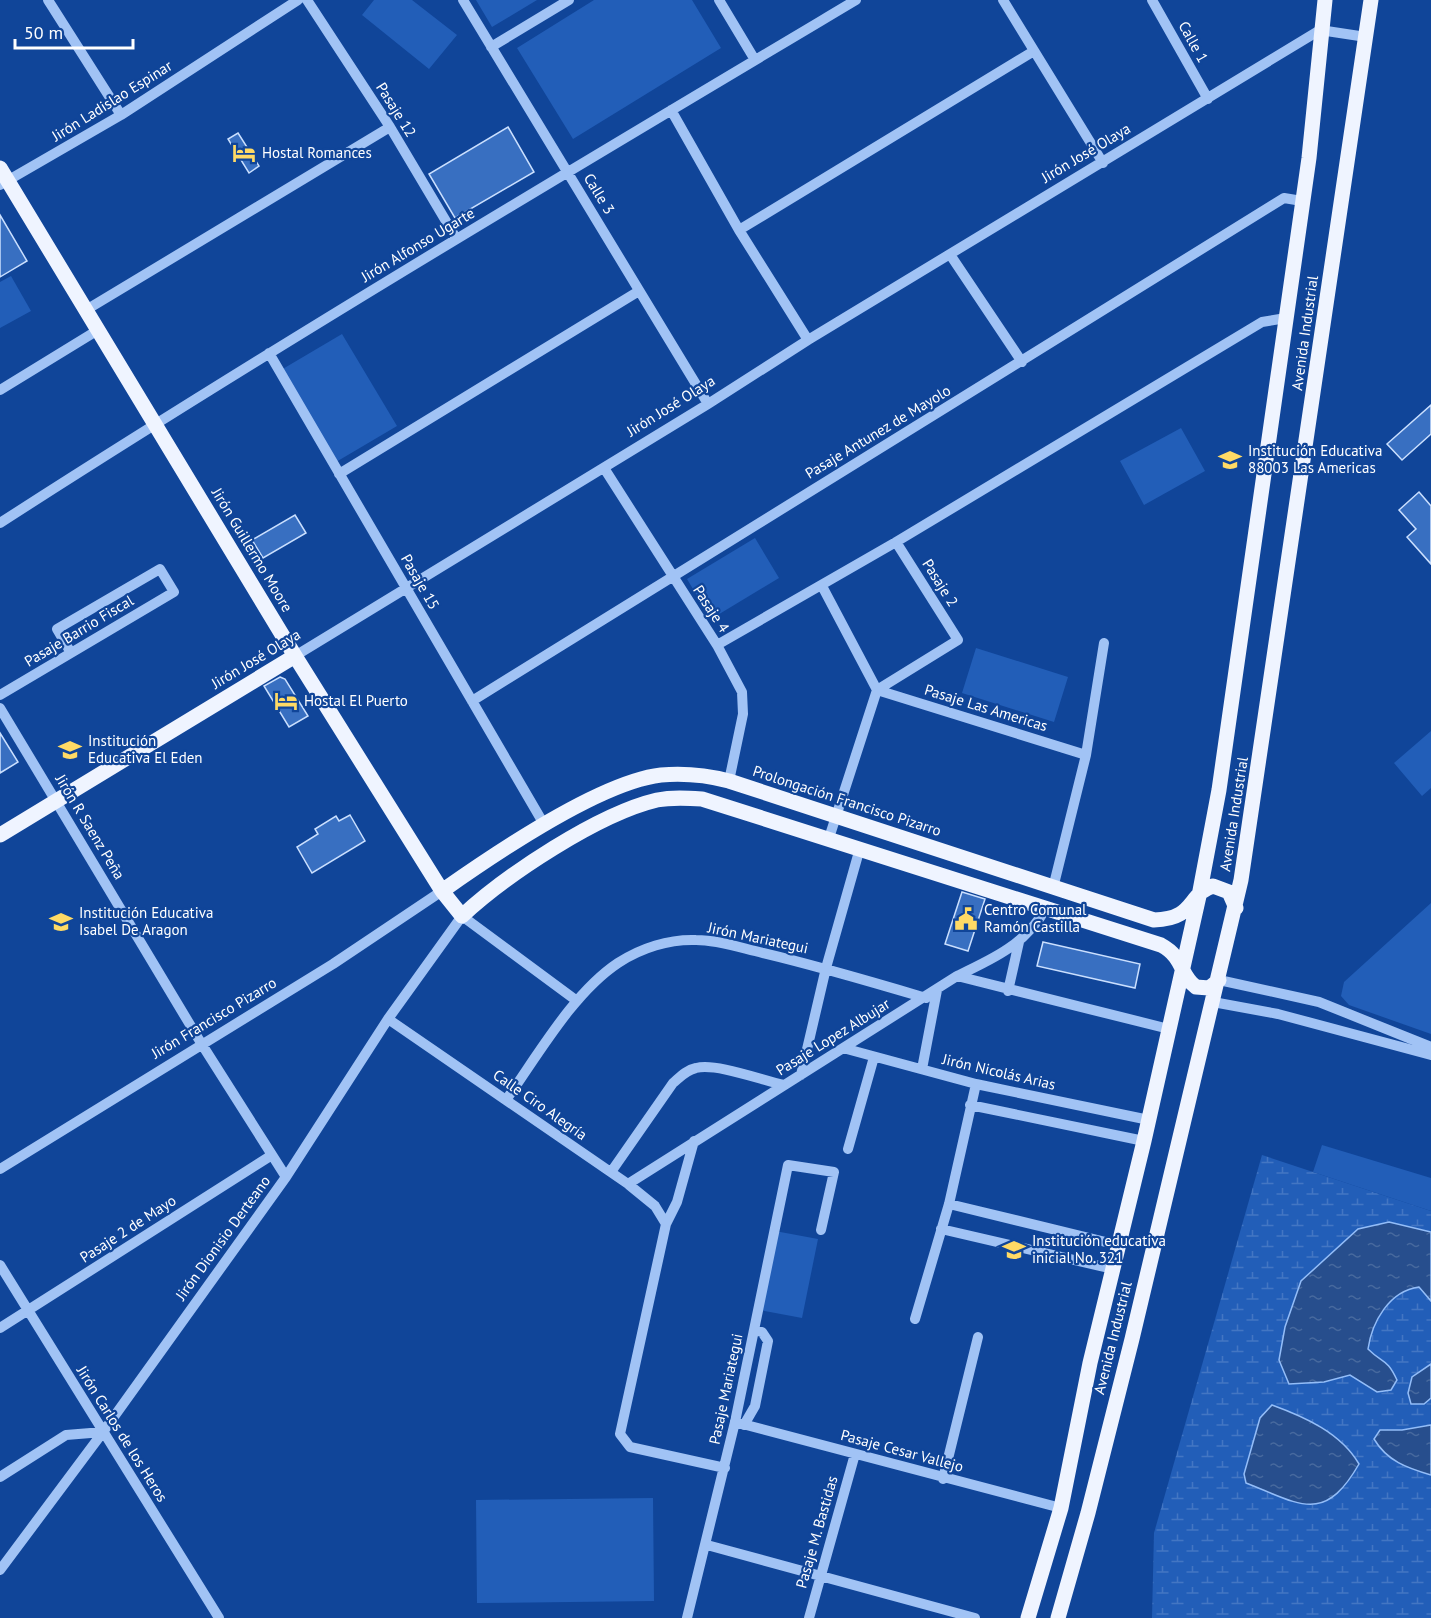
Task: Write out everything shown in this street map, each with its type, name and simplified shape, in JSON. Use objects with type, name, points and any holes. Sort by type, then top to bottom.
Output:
[{"type":"main road","name":"Avenida Industrial","points":[[1028,1618],[1061,1508],[1118,1245],[1149,1120],[1199,896],[1219,790],[1302,201],[1324,0]]},
{"type":"main road","name":"Avenida Industrial","points":[[1058,1618],[1088,1513],[1236,908],[1255,796],[1371,0]]},
{"type":"main road","name":"Jirón Guillermo Moore","points":[[3,178],[86,310],[295,656],[442,891],[462,916]]},
{"type":"main road","name":"Jirón José Olaya","points":[[0,836],[295,656]]},
{"type":"main road","name":"Prolongación Francisco Pizarro","points":[[442,891],[587,801],[630,782],[659,775],[685,774],[729,781],[1154,920],[1177,916],[1188,910],[1208,888],[1224,888],[1232,897],[1236,908]]},
{"type":"main road","points":[[462,916],[488,892],[599,822],[658,800],[702,799],[1161,945],[1171,951],[1183,967],[1186,976],[1196,987],[1209,987],[1219,980]]},
{"type":"street","points":[[48,0],[121,115]]},
{"type":"street","name":"Jirón Ladislao Espinar","points":[[3,178],[121,115],[298,0]]},
{"type":"street","name":"Pasaje 12","points":[[307,0],[390,127],[456,238]]},
{"type":"street","name":"Calle 3","points":[[463,0],[708,404]]},
{"type":"street","points":[[491,46],[569,0]]},
{"type":"street","points":[[719,0],[755,60]]},
{"type":"street","name":"Jirón Alfonso Ugarte","points":[[0,523],[154,424],[456,238],[856,0]]},
{"type":"street","points":[[1003,0],[1103,163]]},
{"type":"street","name":"Calle 1","points":[[1152,0],[1208,99]]},
{"type":"street","points":[[1320,30],[1366,37]]},
{"type":"street","name":"Jirón José Olaya","points":[[295,656],[708,404],[808,340],[951,256],[1320,30]]},
{"type":"street","points":[[739,230],[1034,51]]},
{"type":"street","points":[[671,110],[739,230],[808,340]]},
{"type":"street","points":[[86,310],[390,127]]},
{"type":"street","name":"Pasaje Antunez de Mayolo","points":[[472,701],[1284,198],[1302,201]]},
{"type":"street","points":[[951,256],[1022,362]]},
{"type":"street","points":[[339,474],[639,291]]},
{"type":"street","points":[[717,645],[897,542],[1262,322],[1286,318]]},
{"type":"street","points":[[0,390],[98,330]]},
{"type":"street","name":"Pasaje 15","points":[[269,353],[545,826]]},
{"type":"street","name":"Pasaje 4","points":[[604,468],[717,645],[742,692],[744,703],[729,781]]},
{"type":"street","name":"Pasaje 2","points":[[877,690],[958,640],[897,542]]},
{"type":"street","name":"Pasaje Barrio Fiscal","points":[[0,695],[71,653],[174,592],[160,569],[57,629],[71,653]]},
{"type":"street","points":[[822,586],[877,690],[829,838]]},
{"type":"street","points":[[1053,888],[1086,755],[1104,643]]},
{"type":"street","name":"Pasaje Las Americas","points":[[877,690],[1086,755]]},
{"type":"street","name":"Jirón R Saenz Peña","points":[[0,708],[201,1043],[286,1177]]},
{"type":"street","points":[[801,1075],[826,968],[861,848]]},
{"type":"street","name":"Jirón Francisco Pizarro","points":[[0,1169],[333,963],[442,891]]},
{"type":"street","name":"Pasaje Lopez Albujar","points":[[628,1184],[926,998],[957,976],[1002,954],[1019,942],[1037,924],[1046,908]]},
{"type":"street","name":"Jirón Guillermo Moore","points":[[462,916],[577,1001]]},
{"type":"street","name":"Jirón Dionisio Derteano","points":[[0,1570],[103,1432],[286,1177],[388,1018],[462,916]]},
{"type":"street","name":"Jirón Mariategui","points":[[506,1100],[577,1001],[619,962],[668,941],[697,940],[717,943],[826,968],[926,998]]},
{"type":"street","points":[[1008,991],[1019,942]]},
{"type":"street","points":[[957,976],[1008,991],[1169,1029]]},
{"type":"street","points":[[1219,980],[1319,1002],[1431,1047]]},
{"type":"street","points":[[922,1069],[938,990]]},
{"type":"street","points":[[1214,1002],[1278,1014],[1431,1055]]},
{"type":"street","name":"Calle Ciro Alegría","points":[[388,1018],[628,1184],[655,1206],[666,1224]]},
{"type":"street","name":"Jirón Nicolás Arias","points":[[843,1048],[976,1084],[1149,1120]]},
{"type":"street","points":[[848,1149],[874,1057]]},
{"type":"street","points":[[611,1172],[673,1083],[684,1072],[697,1068],[711,1068],[784,1085]]},
{"type":"street","points":[[915,1319],[949,1204],[976,1084]]},
{"type":"street","points":[[970,1105],[1144,1141]]},
{"type":"street","points":[[694,1141],[677,1202],[666,1224],[620,1434],[630,1446],[725,1468]]},
{"type":"street","name":"Pasaje 2 de Mayo","points":[[0,1328],[272,1155]]},
{"type":"street","name":"Pasaje Mariategui","points":[[687,1618],[725,1468],[740,1423],[754,1330],[788,1165],[834,1172],[821,1230]]},
{"type":"street","points":[[949,1204],[1118,1245]]},
{"type":"street","points":[[941,1230],[1113,1269]]},
{"type":"street","name":"Jirón Carlos de los Heros","points":[[0,1265],[219,1618]]},
{"type":"street","points":[[740,1423],[755,1406],[768,1341],[762,1332],[754,1330]]},
{"type":"street","points":[[943,1479],[978,1337]]},
{"type":"street","name":"Pasaje Cesar Vallejo","points":[[740,1423],[943,1479],[1061,1508]]},
{"type":"street","points":[[0,1477],[66,1435],[103,1432]]},
{"type":"street","name":"Pasaje M. Bastidas","points":[[809,1618],[855,1454]]},
{"type":"street","points":[[707,1545],[975,1618]]},
{"type":"green space","points":[[374,0],[412,0],[457,35],[429,69],[362,15]]},
{"type":"green space","points":[[476,0],[537,0],[492,27]]},
{"type":"green space","points":[[594,0],[692,0],[721,48],[573,139],[517,48]]},
{"type":"green space","points":[[11,276],[31,311],[0,328],[0,282]]},
{"type":"green space","points":[[342,334],[397,426],[336,462],[281,370]]},
{"type":"green space","points":[[1181,428],[1205,471],[1144,505],[1120,461]]},
{"type":"green space","points":[[755,538],[779,578],[711,619],[687,579]]},
{"type":"green space","points":[[976,648],[1068,677],[1054,722],[962,693]]},
{"type":"green space","points":[[1431,731],[1431,788],[1422,796],[1394,763]]},
{"type":"green space","points":[[1431,903],[1431,1034],[1349,1005],[1341,996],[1344,982]]},
{"type":"green space","points":[[1322,1145],[1431,1178],[1431,1211],[1313,1172]]},
{"type":"green space","points":[[1262,1155],[1431,1211],[1431,1618],[1152,1618],[1154,1533]]},
{"type":"green space","points":[[775,1231],[818,1239],[802,1318],[760,1310]]},
{"type":"green space","points":[[653,1498],[654,1601],[477,1603],[476,1500]]},
{"type":"water","points":[[1389,1222],[1431,1232],[1431,1301],[1419,1287],[1399,1295],[1384,1309],[1373,1328],[1370,1339],[1368,1349],[1387,1364],[1397,1380],[1391,1390],[1377,1392],[1350,1375],[1324,1382],[1289,1384],[1279,1360],[1285,1327],[1301,1281],[1358,1229]]},
{"type":"water","points":[[1431,1364],[1431,1398],[1424,1404],[1411,1404],[1408,1393],[1412,1377]]},
{"type":"water","points":[[1272,1405],[1321,1427],[1342,1443],[1359,1464],[1334,1496],[1322,1502],[1310,1504],[1296,1502],[1246,1483],[1244,1474],[1260,1418]]},
{"type":"water","points":[[1431,1425],[1431,1475],[1398,1463],[1379,1447],[1374,1439],[1380,1430],[1402,1430]]},
{"type":"building","points":[[508,127],[534,172],[455,218],[429,174]]},
{"type":"building","name":"Hostal Romances","points":[[238,133],[259,166],[249,173],[228,139]]},
{"type":"building","points":[[0,215],[27,261],[0,277]]},
{"type":"building","points":[[1431,405],[1431,434],[1402,460],[1387,444]]},
{"type":"building","points":[[1419,492],[1431,506],[1431,564],[1407,537],[1416,529],[1399,510]]},
{"type":"building","points":[[295,515],[306,533],[263,558],[252,540]]},
{"type":"building","name":"Hostal El Puerto","points":[[280,677],[285,679],[308,716],[289,727],[264,686]]},
{"type":"building","points":[[0,733],[18,762],[0,773]]},
{"type":"building","points":[[350,815],[365,841],[312,873],[297,847],[318,834],[315,829],[336,816],[339,821]]},
{"type":"building","name":"Centro Comunal Ramón Castilla","points":[[962,892],[985,899],[968,951],[945,944]]},
{"type":"building","points":[[1043,942],[1140,964],[1135,988],[1037,966]]},
{"type":"place","name":"Hostal Romances","points":[[244,153]]},
{"type":"place","name":"Institución Educativa 88003 Las Americas","points":[[1230,460]]},
{"type":"place","name":"Hostal El Puerto","points":[[286,701]]},
{"type":"place","name":"Institución Educativa El Eden","points":[[70,750]]},
{"type":"place","name":"Centro Comunal Ramón Castilla","points":[[966,919]]},
{"type":"place","name":"Institución Educativa Isabel De Aragon","points":[[61,922]]},
{"type":"place","name":"Institución educativa inicial No. 321","points":[[1014,1250]]}]
